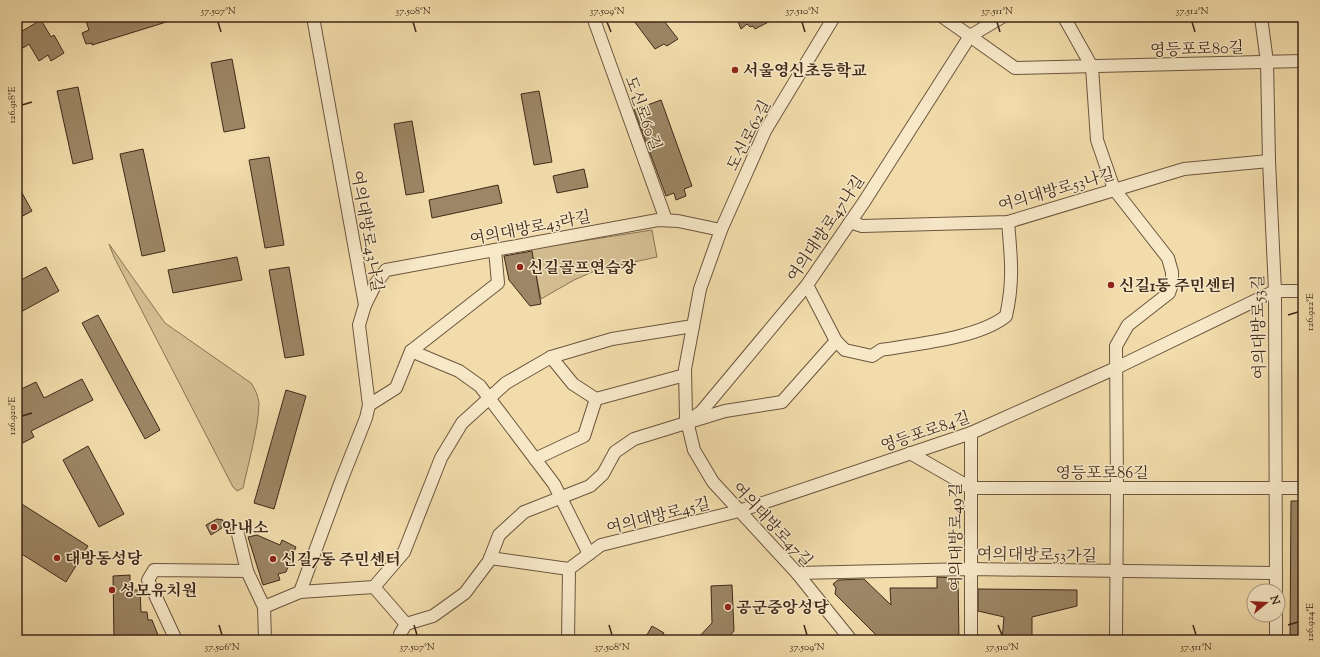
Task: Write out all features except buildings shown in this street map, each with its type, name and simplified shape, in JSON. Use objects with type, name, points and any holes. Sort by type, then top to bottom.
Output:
[{"type":"street","name":"여의대방로43나길","points":[[300,592],[340,480],[366,418],[369,405],[359,325],[365,305],[313,17]]},
{"type":"street","name":"도신로60길","points":[[593,17],[666,220]]},
{"type":"street","name":"도신로62길","points":[[721,230],[765,131],[834,17]]},
{"type":"street","name":"영등포로80길","points":[[943,17],[1015,68],[1303,61]]},
{"type":"street","points":[[970,36],[1002,17]]},
{"type":"street","points":[[1064,17],[1092,66],[1097,140],[1114,189],[1168,258],[1172,272],[1170,293],[1128,325],[1116,346],[1116,640]]},
{"type":"street","name":"여의대방로53길","points":[[1261,17],[1267,62],[1269,161],[1275,291],[1276,583]]},
{"type":"street","name":"여의대방로47나길","points":[[687,422],[701,412],[807,285],[850,222],[970,36]]},
{"type":"street","name":"여의대방로53나길","points":[[850,222],[862,226],[1008,222],[1184,169],[1269,161]]},
{"type":"street","name":"여의대방로43라길","points":[[365,305],[376,283],[386,270],[658,220],[678,221],[721,230]]},
{"type":"street","points":[[807,285],[836,341],[845,350],[872,356],[881,350],[959,335],[988,327],[1006,316],[1012,280],[1008,222]]},
{"type":"street","name":"여의대방로47길","points":[[721,230],[700,289],[685,375],[687,422],[694,450],[713,482],[797,573],[851,640]]},
{"type":"street","points":[[369,405],[396,388],[411,351],[498,283],[495,250]]},
{"type":"street","name":"영등포로84길","points":[[739,511],[971,433],[1116,368],[1275,291],[1303,291]]},
{"type":"street","points":[[264,607],[300,592],[374,588],[404,552],[441,458],[462,422],[506,383],[551,357],[612,339],[693,326]]},
{"type":"street","points":[[400,640],[400,634],[406,624],[433,616],[465,593],[490,558],[499,535],[524,512],[590,486],[603,474],[615,452],[634,439],[725,411],[782,402],[836,341]]},
{"type":"street","points":[[411,351],[459,371],[480,386],[554,484],[589,554]]},
{"type":"street","points":[[551,357],[573,384],[596,399],[685,375]]},
{"type":"street","points":[[535,459],[584,436],[596,399]]},
{"type":"street","name":"여의대방로49길","points":[[971,433],[971,640]]},
{"type":"street","name":"영등포로86길","points":[[910,453],[971,488],[1303,488]]},
{"type":"street","name":"여의대방로45길","points":[[569,569],[601,545],[739,511]]},
{"type":"street","points":[[237,530],[246,572],[264,607],[265,640]]},
{"type":"street","points":[[490,558],[569,569],[568,640]]},
{"type":"street","name":"여의대방로53가길","points":[[797,573],[970,569],[1276,573]]},
{"type":"street","points":[[176,640],[148,580],[154,570],[246,572]]},
{"type":"street","points":[[374,588],[406,624]]},
{"type":"street","points":[[1276,623],[1276,640]]},
{"type":"shaded area","points":[[652,230],[657,257],[597,270],[574,280],[541,299],[531,249]]},
{"type":"shaded area","points":[[109,244],[165,323],[251,383],[254,388],[259,400],[259,412],[243,488],[237,491],[233,487],[114,257]]},
{"type":"place","name":"서울영신초등학교","points":[[735,70]]},
{"type":"place","name":"신길골프연습장","points":[[520,267]]},
{"type":"place","name":"신길1동 주민센터","points":[[1111,285]]},
{"type":"place","name":"안내소","points":[[214,527]]},
{"type":"place","name":"대방동성당","points":[[57,558]]},
{"type":"place","name":"신길7동 주민센터","points":[[273,559]]},
{"type":"place","name":"성모유치원","points":[[112,590]]},
{"type":"place","name":"공군중앙성당","points":[[728,607]]}]
